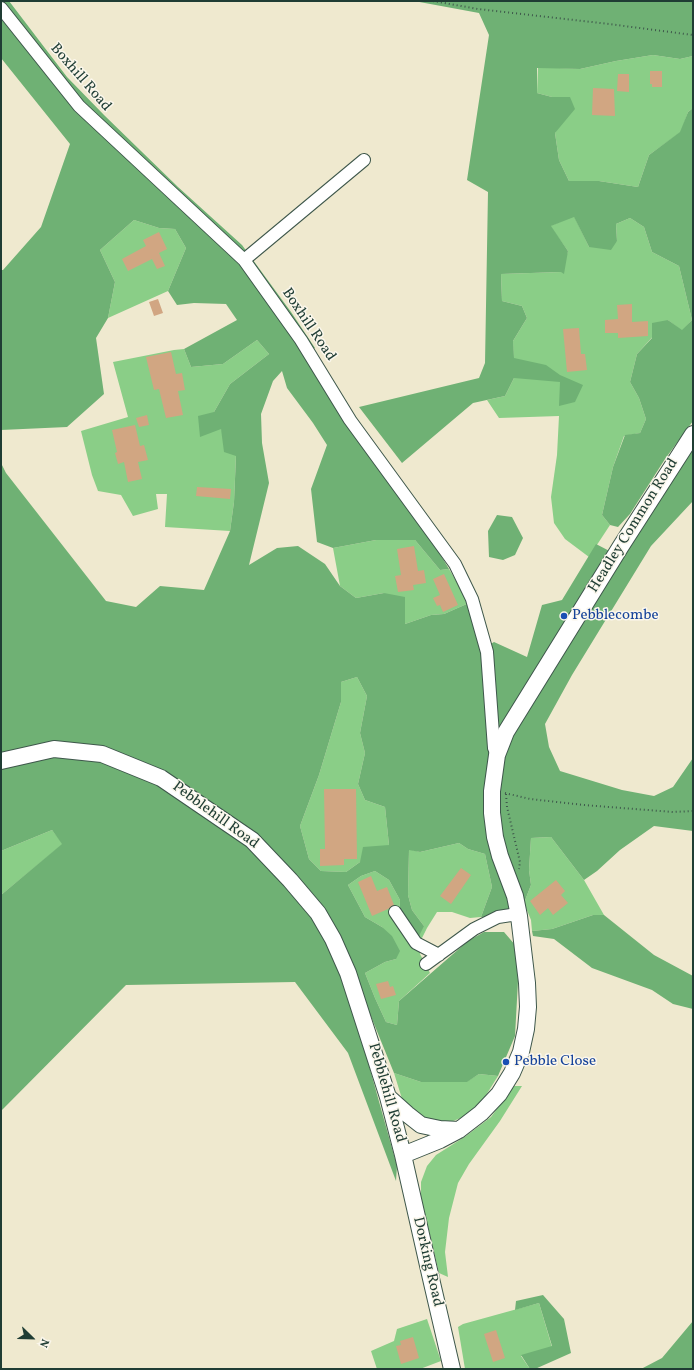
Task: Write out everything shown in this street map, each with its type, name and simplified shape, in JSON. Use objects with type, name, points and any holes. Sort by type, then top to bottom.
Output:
[{"type":"main road","name":"Headley Common Road","points":[[403,1155],[460,1130],[481,1113],[499,1094],[512,1073],[521,1052],[526,1029],[528,1007],[523,945],[515,896],[500,856],[495,837],[492,813],[502,790],[497,755],[506,732],[621,546],[693,434]]},
{"type":"main road","name":"Pebblehill Road","points":[[1,761],[54,749],[102,754],[161,778],[252,840],[290,880],[318,913],[333,939],[348,973],[388,1097],[403,1155]]},
{"type":"main road","points":[[388,1097],[421,1125],[440,1129],[460,1130]]},
{"type":"main road","name":"Dorking Road","points":[[403,1155],[452,1369]]},
{"type":"street","name":"Boxhill Road","points":[[1,8],[79,106],[244,260],[301,340],[350,420],[455,564],[472,599],[487,652],[491,718],[494,748],[497,755]]},
{"type":"street","points":[[244,260],[364,160]]},
{"type":"street","points":[[491,718],[514,719]]},
{"type":"street","points":[[395,912],[416,943],[439,955]]},
{"type":"street","points":[[426,964],[474,929],[498,918],[511,915],[519,916]]},
{"type":"path","points":[[433,1],[478,9],[693,35]]},
{"type":"path","points":[[502,790],[530,799],[584,805],[673,812],[693,810]]},
{"type":"path","points":[[502,790],[520,862],[518,876]]},
{"type":"green space","points":[[1,1],[9,1],[67,77],[178,187],[242,245],[291,312],[315,348],[306,355],[428,534],[449,569],[440,570],[415,540],[376,540],[333,548],[317,542],[311,489],[327,445],[287,388],[282,371],[273,381],[261,414],[262,443],[269,483],[249,565],[277,548],[298,546],[325,564],[340,586],[356,598],[384,593],[405,597],[405,624],[431,615],[444,614],[469,603],[481,650],[494,642],[527,657],[542,605],[562,600],[596,544],[621,557],[693,445],[693,501],[651,546],[572,675],[545,724],[549,747],[560,771],[622,790],[654,796],[673,787],[693,758],[693,831],[654,826],[620,850],[597,871],[584,880],[551,837],[531,838],[529,870],[531,885],[524,903],[505,916],[481,917],[492,887],[485,854],[468,849],[459,843],[420,852],[409,850],[408,895],[412,910],[424,926],[416,942],[399,920],[400,900],[389,880],[375,871],[361,876],[348,885],[365,917],[382,927],[392,936],[400,951],[396,959],[385,962],[365,973],[386,1022],[397,1025],[399,1001],[468,941],[484,932],[504,932],[516,946],[518,981],[515,1036],[498,1076],[479,1074],[467,1082],[421,1082],[394,1073],[335,928],[320,903],[296,875],[344,976],[397,1166],[396,1181],[348,1053],[295,982],[126,985],[1,1111],[1,895],[62,844],[52,830],[1,851],[1,463],[6,473],[106,601],[136,607],[160,586],[204,590],[230,531],[234,502],[236,456],[224,452],[221,429],[200,437],[198,416],[214,412],[230,384],[269,354],[257,340],[223,364],[191,367],[184,349],[237,320],[226,304],[194,303],[177,305],[168,291],[186,248],[175,229],[159,228],[134,220],[100,250],[115,282],[108,318],[96,338],[104,394],[67,427],[1,430],[1,270],[3,270],[41,227],[70,144],[1,58]],"holes":[[[357,677],[367,696],[360,733],[365,753],[358,784],[365,800],[385,807],[389,845],[363,847],[360,862],[346,872],[321,871],[309,859],[300,826],[319,775],[341,702],[341,682]]]},
{"type":"green space","points":[[414,1],[693,1],[693,56],[680,59],[653,55],[580,69],[537,68],[537,93],[552,97],[570,97],[575,109],[555,133],[559,160],[569,181],[599,181],[638,187],[649,155],[680,132],[688,112],[693,108],[693,421],[665,459],[630,514],[618,527],[610,525],[602,515],[613,467],[625,435],[640,433],[646,419],[639,398],[630,382],[637,354],[652,338],[652,323],[668,320],[682,330],[692,320],[679,266],[652,252],[644,227],[630,218],[616,224],[617,241],[611,250],[589,247],[574,217],[551,226],[568,251],[564,274],[561,272],[501,274],[502,301],[522,306],[527,318],[513,341],[514,358],[546,365],[560,375],[583,385],[575,402],[559,406],[560,382],[514,378],[505,396],[473,403],[402,463],[359,407],[479,378],[485,363],[488,192],[467,180],[489,35],[479,13]]},
{"type":"green space","points":[[653,55],[680,59],[693,56],[693,108],[688,112],[681,132],[649,155],[638,187],[599,181],[569,181],[559,160],[555,133],[570,97],[552,97],[537,93],[538,67],[580,69]]},
{"type":"green space","points":[[574,216],[589,247],[617,241],[616,224],[630,218],[644,227],[652,252],[679,266],[692,320],[682,331],[668,320],[637,354],[630,382],[639,398],[646,419],[640,433],[624,436],[613,467],[602,515],[610,525],[589,557],[565,539],[554,523],[551,497],[557,455],[559,416],[499,418],[487,400],[505,396],[514,378],[513,341],[527,318],[522,306],[502,301],[501,274],[561,272],[568,251],[550,226]]},
{"type":"green space","points":[[134,220],[159,228],[175,229],[186,248],[168,291],[108,318],[115,282],[100,250]]},
{"type":"green space","points":[[257,340],[269,354],[230,384],[214,412],[221,429],[236,455],[234,502],[230,531],[165,527],[167,494],[156,494],[158,509],[133,516],[121,495],[98,491],[92,475],[81,431],[128,417],[113,362],[184,349],[191,367],[223,364]]},
{"type":"green space","points":[[497,515],[512,517],[523,538],[515,555],[503,560],[489,557],[488,531]]},
{"type":"green space","points":[[376,540],[415,540],[440,570],[449,569],[469,603],[444,614],[431,615],[405,624],[384,593],[356,598],[340,586],[333,548]]},
{"type":"green space","points":[[357,677],[367,696],[360,733],[365,753],[358,784],[365,800],[385,807],[389,845],[346,872],[321,871],[309,859],[300,826],[319,775],[341,702],[341,682]]},
{"type":"green space","points":[[52,830],[63,844],[1,895],[1,851]]},
{"type":"green space","points":[[551,837],[584,880],[604,915],[593,915],[552,929],[532,931],[531,920],[524,903],[531,885],[529,870],[531,838]]},
{"type":"green space","points":[[459,843],[468,849],[485,854],[492,887],[481,917],[470,918],[452,912],[437,912],[420,942],[420,954],[430,973],[399,1001],[397,1025],[386,1022],[365,973],[385,962],[396,959],[382,927],[365,917],[348,885],[361,876],[375,871],[389,880],[400,900],[399,921],[424,926],[412,910],[408,895],[409,849],[420,852]]},
{"type":"green space","points":[[593,915],[604,915],[654,955],[693,976],[693,1009],[673,1004],[652,990],[592,968],[554,939],[533,936],[532,931],[552,929]]},
{"type":"green space","points":[[394,1073],[421,1082],[466,1082],[479,1074],[498,1076],[483,1100],[466,1116],[448,1123],[430,1122],[415,1114],[403,1102]]},
{"type":"green space","points":[[514,1086],[522,1086],[500,1121],[469,1164],[458,1183],[449,1218],[445,1252],[448,1277],[439,1273],[421,1197],[421,1182],[427,1166],[436,1155],[466,1136],[491,1117]]},
{"type":"green space","points":[[543,1295],[564,1319],[571,1353],[535,1369],[530,1369],[521,1355],[552,1346],[539,1303],[515,1310],[516,1301]]},
{"type":"green space","points":[[539,1303],[552,1347],[521,1356],[530,1369],[465,1369],[458,1327],[463,1324]]},
{"type":"green space","points":[[427,1319],[441,1361],[420,1369],[377,1369],[371,1351],[394,1341],[397,1329]]},
{"type":"green space","points":[[693,1321],[693,1369],[641,1369],[662,1358]]},
{"type":"building","points":[[650,71],[662,71],[662,87],[652,87],[652,84],[650,84]]},
{"type":"building","points":[[618,74],[629,74],[629,92],[617,91]]},
{"type":"building","points":[[593,88],[614,89],[615,116],[592,115]]},
{"type":"building","points":[[159,232],[167,249],[159,253],[165,266],[157,269],[152,259],[128,271],[122,259],[146,246],[143,240]]},
{"type":"building","points":[[158,299],[163,313],[154,316],[149,302]]},
{"type":"building","points":[[632,304],[632,322],[648,321],[648,336],[618,338],[618,333],[605,333],[605,320],[618,319],[617,305]]},
{"type":"building","points":[[579,328],[581,354],[585,354],[587,370],[567,372],[563,329]]},
{"type":"building","points":[[171,352],[176,374],[182,373],[185,390],[178,391],[183,415],[166,418],[159,389],[154,390],[146,357]]},
{"type":"building","points":[[147,415],[149,425],[139,427],[136,418]]},
{"type":"building","points":[[135,425],[140,446],[144,445],[148,460],[138,462],[142,479],[128,482],[124,462],[118,464],[112,430]]},
{"type":"building","points":[[197,487],[231,489],[230,499],[196,496]]},
{"type":"building","points":[[414,546],[418,571],[424,570],[426,583],[413,585],[414,590],[398,592],[395,576],[401,575],[397,549]]},
{"type":"building","points":[[444,574],[458,605],[443,612],[440,605],[437,606],[433,598],[440,595],[433,579]]},
{"type":"building","points":[[324,789],[356,789],[357,859],[344,859],[344,865],[320,866],[320,849],[325,849]]},
{"type":"building","points":[[461,868],[471,875],[451,904],[440,896]]},
{"type":"building","points":[[371,876],[377,891],[387,887],[394,905],[372,916],[358,882]]},
{"type":"building","points":[[556,880],[565,891],[561,895],[568,903],[553,915],[548,908],[540,915],[530,901]]},
{"type":"building","points":[[388,981],[390,987],[393,986],[396,995],[381,999],[376,984]]},
{"type":"building","points":[[496,1330],[505,1358],[493,1362],[484,1334]]},
{"type":"building","points":[[413,1337],[419,1358],[401,1364],[396,1346],[401,1345],[400,1341]]},
{"type":"place","name":"Pebblecombe","points":[[564,616]]},
{"type":"place","name":"Pebble Close","points":[[506,1062]]}]
